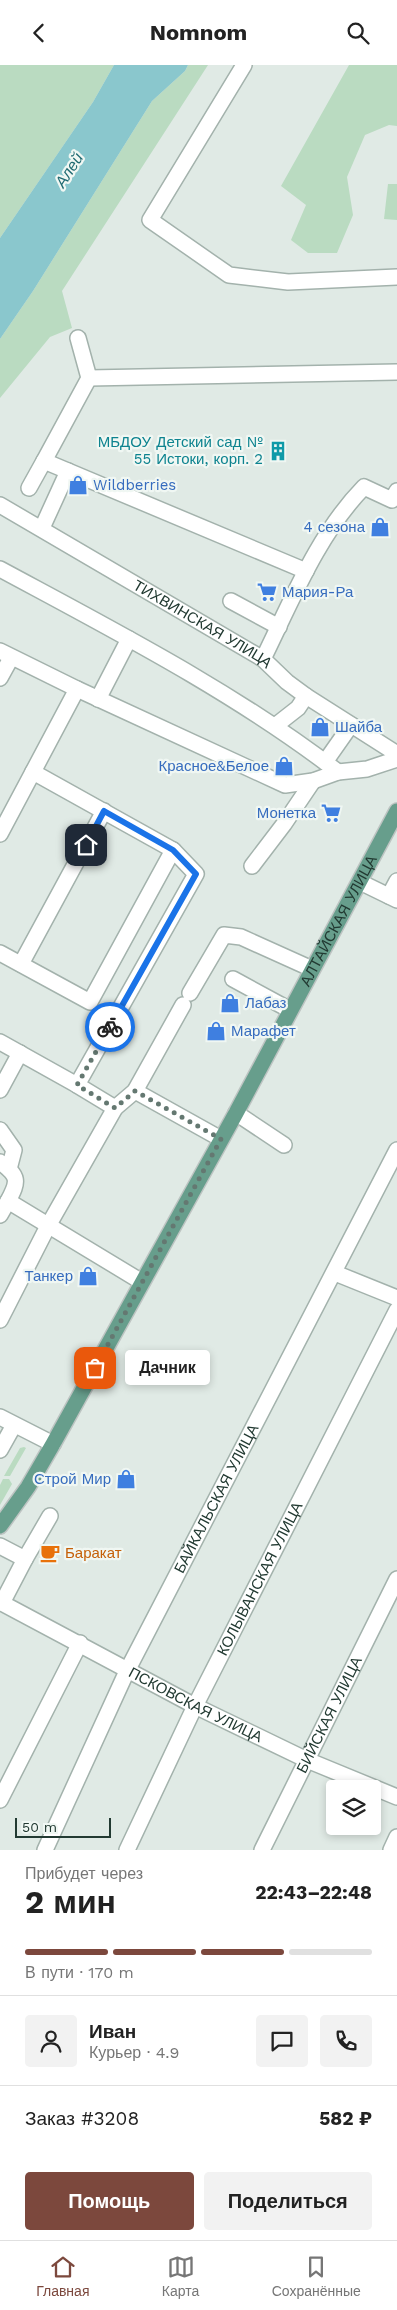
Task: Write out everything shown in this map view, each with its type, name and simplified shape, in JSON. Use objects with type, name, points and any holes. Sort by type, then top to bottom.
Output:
[{"type":"main road","name":"АЛТАЙСКАЯ УЛИЦА","points":[[0,1526],[28,1487],[53,1445],[236,1113],[397,811]]},
{"type":"street","points":[[244,65],[150,221],[229,275],[288,282],[397,277]]},
{"type":"street","points":[[29,488],[89,378],[78,338]]},
{"type":"street","points":[[89,378],[397,372]]},
{"type":"street","points":[[44,461],[306,571]]},
{"type":"street","points":[[42,528],[68,471]]},
{"type":"street","points":[[263,659],[306,571],[347,504],[364,487],[395,498]]},
{"type":"street","name":"ТИХВИНСКАЯ УЛИЦА","points":[[0,505],[263,659],[287,682],[306,696],[397,754]]},
{"type":"street","points":[[0,569],[129,639],[275,726],[338,772]]},
{"type":"street","points":[[231,601],[279,627]]},
{"type":"street","points":[[98,699],[129,639]]},
{"type":"street","points":[[0,678],[5,654],[285,785],[313,781],[338,772],[367,769],[397,759]]},
{"type":"street","points":[[0,834],[77,689]]},
{"type":"street","points":[[275,726],[298,708],[306,696]]},
{"type":"street","points":[[325,762],[351,725]]},
{"type":"street","points":[[33,772],[173,850],[196,874],[77,1085]]},
{"type":"street","points":[[252,867],[313,781]]},
{"type":"street","points":[[21,964],[104,811]]},
{"type":"street","points":[[0,953],[90,1001],[173,850]]},
{"type":"street","points":[[360,882],[393,898],[397,881]]},
{"type":"street","points":[[0,1320],[48,1226],[115,1108],[135,1091],[224,935],[240,937],[312,969]]},
{"type":"street","points":[[233,979],[290,1010]]},
{"type":"street","points":[[0,1042],[115,1108]]},
{"type":"street","points":[[0,1090],[20,1053]]},
{"type":"street","points":[[135,1091],[221,1139]]},
{"type":"street","points":[[236,1113],[284,1145]]},
{"type":"street","points":[[0,1131],[14,1150],[5,1165],[16,1180],[15,1188],[0,1215]]},
{"type":"street","name":"БАЙКАЛЬСКАЯ УЛИЦА","points":[[45,1850],[127,1671],[335,1273],[397,1150]]},
{"type":"street","points":[[8,1201],[142,1282]]},
{"type":"street","points":[[335,1273],[397,1298]]},
{"type":"street","name":"КОЛЫВАНСКАЯ УЛИЦА","points":[[127,1850],[195,1706],[397,1310]]},
{"type":"street","points":[[0,1417],[53,1445]]},
{"type":"street","points":[[0,1450],[14,1425]]},
{"type":"street","points":[[1,1603],[50,1516]]},
{"type":"street","points":[[0,1546],[25,1559]]},
{"type":"street","name":"БИЙСКАЯ УЛИЦА","points":[[262,1850],[397,1579]]},
{"type":"street","name":"ПСКОВСКАЯ УЛИЦА","points":[[1,1603],[80,1643],[127,1671],[195,1706],[307,1760],[397,1797]]},
{"type":"street","points":[[0,1800],[80,1643]]},
{"type":"street","points":[[391,1850],[397,1837]]},
{"type":"green space","points":[[0,65],[114,65],[93,102],[0,238]]},
{"type":"green space","points":[[188,65],[208,65],[62,291],[72,328],[50,337],[0,398],[0,339],[33,291],[152,101],[185,71]]},
{"type":"green space","points":[[349,65],[397,65],[397,126],[389,125],[365,135],[347,177],[353,215],[337,253],[308,253],[291,240],[306,205],[281,186]]},
{"type":"green space","points":[[388,184],[397,184],[397,220],[384,219]]},
{"type":"green space","points":[[20,1448],[26,1448],[10,1476],[4,1476]]},
{"type":"green space","points":[[3,1479],[9,1479],[12,1484],[0,1505],[0,1485]]},
{"type":"water","name":"Алей","points":[[114,65],[188,65],[185,71],[152,101],[33,291],[0,339],[0,238],[93,102]]},
{"type":"way so far","points":[[95,1368],[221,1139],[135,1091],[115,1108],[77,1085],[110,1027]]},
{"type":"place","name":"МБДОУ Детский сад № 55 Истоки, корп. 2","points":[[278,451]]},
{"type":"place","name":"Wildberries","points":[[78,485]]},
{"type":"place","name":"4 сезона","points":[[380,527]]},
{"type":"place","name":"Мария-Ра","points":[[267,592]]},
{"type":"place","name":"Шайба","points":[[320,727]]},
{"type":"place","name":"Красное&Белое","points":[[284,766]]},
{"type":"place","name":"Монетка","points":[[331,813]]},
{"type":"place","name":"Лабаз","points":[[230,1003]]},
{"type":"place","name":"Марафет","points":[[216,1031]]},
{"type":"place","name":"Танкер","points":[[88,1276]]},
{"type":"place","name":"Дачник","points":[[95,1368]]},
{"type":"place","name":"Строй Мир","points":[[126,1479]]},
{"type":"place","name":"Баракат","points":[[50,1553]]},
{"type":"route","points":[[86,845],[104,811],[173,850],[196,874],[110,1027]]}]
